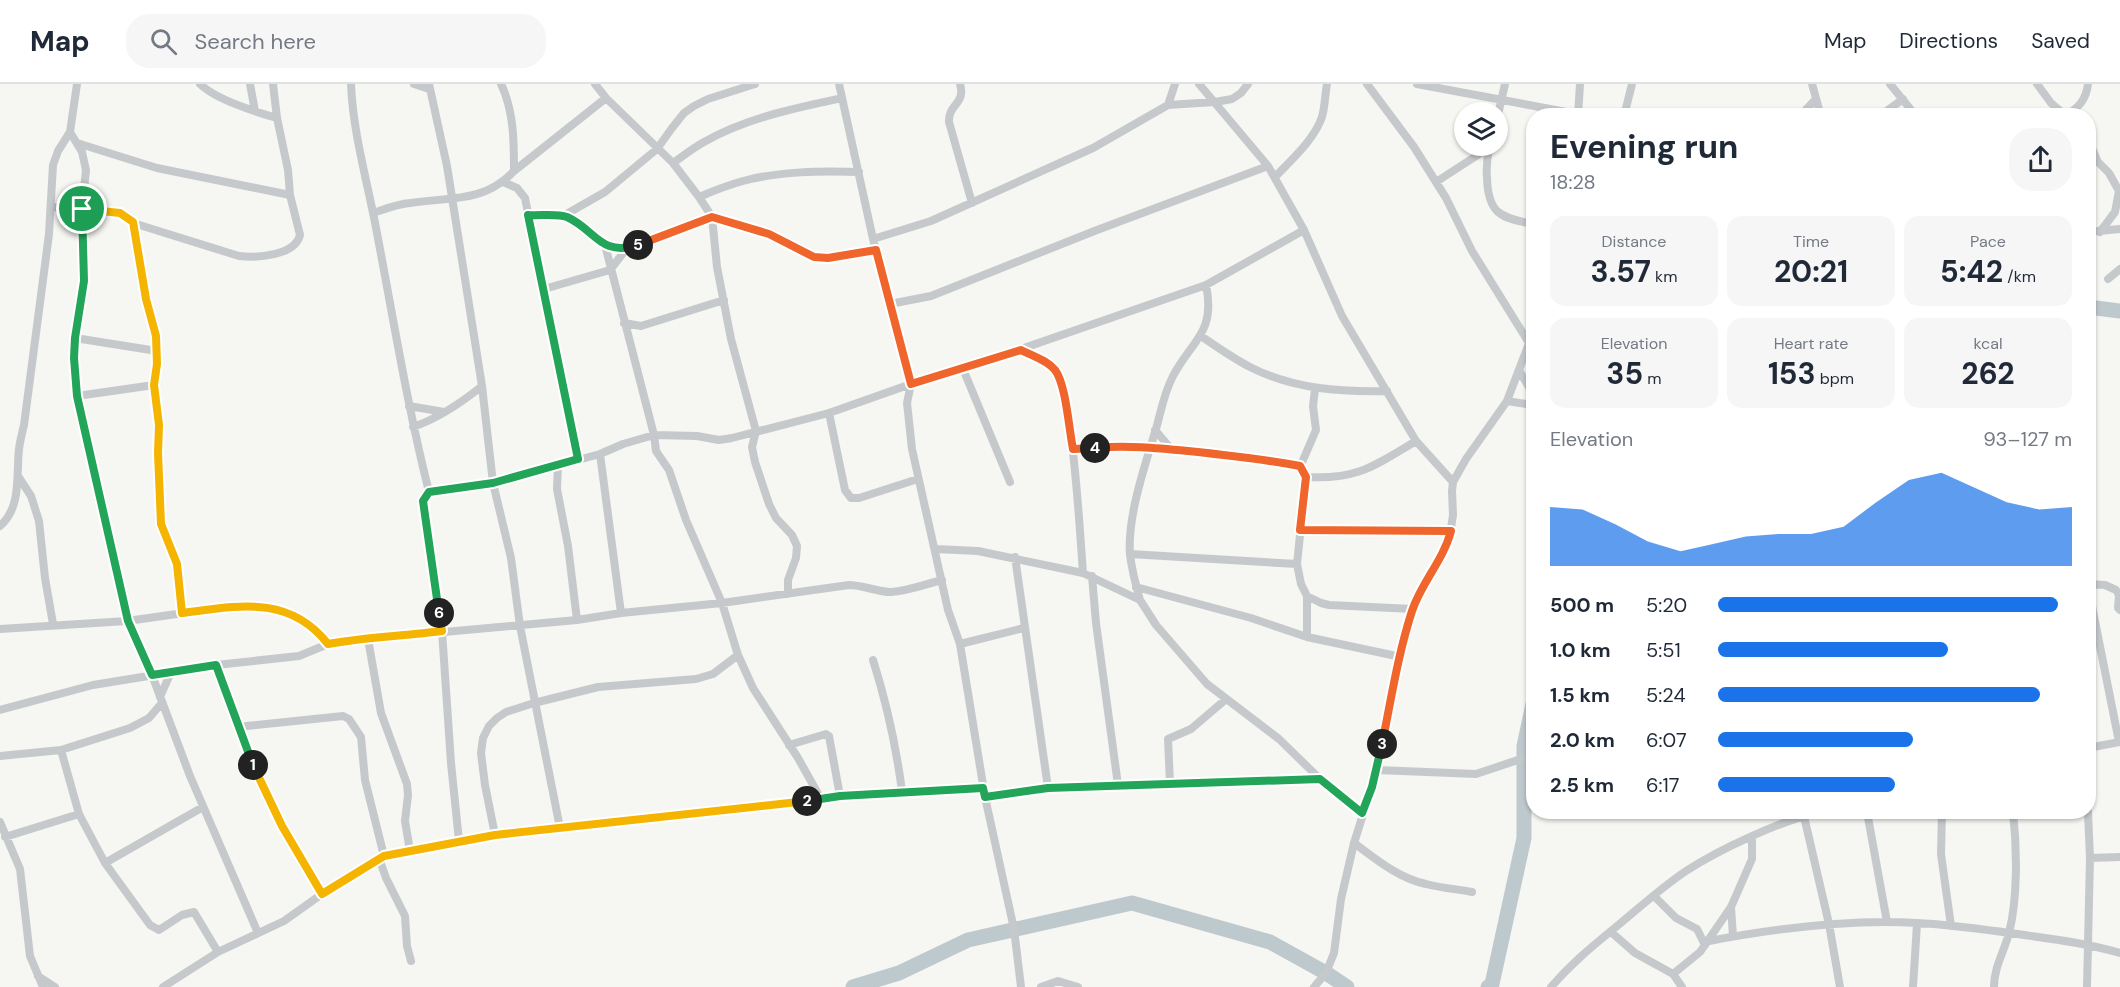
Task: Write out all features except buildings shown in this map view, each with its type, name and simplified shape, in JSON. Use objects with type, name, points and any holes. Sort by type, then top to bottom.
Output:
[{"type":"street","points":[[0,526],[13,510],[52,207],[53,165],[70,132],[77,84]]},
{"type":"street","points":[[200,84],[213,93],[277,118]]},
{"type":"street","points":[[250,84],[255,111]]},
{"type":"street","points":[[52,207],[120,213],[133,222],[239,256],[250,257],[280,252],[292,247],[300,235],[290,195],[288,170],[277,118],[273,84]]},
{"type":"street","points":[[351,84],[354,124],[413,427],[429,492],[423,501],[442,631],[450,763],[459,841]]},
{"type":"street","points":[[414,84],[429,87],[441,137],[482,386],[493,483],[511,558],[520,626],[560,828]]},
{"type":"street","points":[[501,84],[506,93],[514,134],[514,171]]},
{"type":"street","points":[[506,93],[511,84]]},
{"type":"street","points":[[595,84],[606,98],[673,164],[712,217],[717,267],[734,356],[756,430],[752,447],[755,462],[769,504],[776,518],[792,535],[797,546],[796,558],[788,580],[788,594]]},
{"type":"street","points":[[563,216],[605,192],[657,150],[684,113],[694,106],[708,99],[755,84]]},
{"type":"street","points":[[839,84],[873,240],[911,384],[907,403],[912,449],[948,610],[960,644],[984,792],[1014,929],[1021,987]]},
{"type":"street","points":[[960,84],[962,96],[951,110],[949,122],[972,203]]},
{"type":"street","points":[[1168,105],[1176,84]]},
{"type":"street","points":[[1199,84],[1268,165],[1304,230],[1342,316],[1416,441],[1453,482]]},
{"type":"street","points":[[873,240],[931,221],[1093,148],[1168,105],[1232,99],[1248,84]]},
{"type":"street","points":[[1275,177],[1310,139],[1321,120],[1326,101],[1327,84]]},
{"type":"street","points":[[1366,84],[1414,147],[1526,338]]},
{"type":"street","points":[[1417,84],[1540,108]]},
{"type":"street","points":[[1502,101],[1505,84]]},
{"type":"street","points":[[1578,108],[1580,84]]},
{"type":"street","points":[[1626,108],[1632,84]]},
{"type":"street","points":[[1812,84],[1818,108]]},
{"type":"street","points":[[1890,84],[1910,108]]},
{"type":"street","points":[[2037,84],[2056,108]]},
{"type":"street","points":[[2077,108],[2085,98],[2088,84]]},
{"type":"street","points":[[373,213],[409,202],[452,199],[490,190],[503,182],[606,98]]},
{"type":"street","points":[[673,164],[702,142],[724,132],[787,110],[842,98]]},
{"type":"street","points":[[1891,108],[1903,99]]},
{"type":"street","points":[[1808,108],[1815,100]]},
{"type":"street","points":[[70,132],[82,152],[86,170],[82,209],[84,281],[74,358],[77,396],[128,621],[152,675],[203,807],[258,933]]},
{"type":"street","points":[[77,143],[157,168],[290,195]]},
{"type":"street","points":[[1436,182],[1475,156]]},
{"type":"street","points":[[1487,156],[1485,163],[1489,201],[1494,208],[1508,218],[1526,222]]},
{"type":"street","points":[[2096,158],[2109,173],[2119,191],[2115,212],[2100,232]]},
{"type":"street","points":[[890,303],[931,296],[1268,165]]},
{"type":"street","points":[[699,197],[743,180],[765,176],[859,172]]},
{"type":"street","points":[[503,182],[522,192],[578,459]]},
{"type":"street","points":[[528,215],[563,216],[577,222],[605,245],[627,248],[712,217],[769,234],[814,257],[828,258],[876,250]]},
{"type":"street","points":[[133,222],[146,299],[156,336],[154,385],[159,425],[161,524],[177,564],[182,613]]},
{"type":"street","points":[[2096,232],[2120,229]]},
{"type":"street","points":[[429,492],[493,483],[600,454],[654,435],[697,436],[719,440],[829,412],[1021,350],[1206,285],[1304,230]]},
{"type":"street","points":[[605,245],[654,435],[656,451],[669,470],[722,603],[738,655],[753,688],[821,799]]},
{"type":"street","points":[[544,289],[610,270],[627,248]]},
{"type":"street","points":[[2108,279],[2120,269]]},
{"type":"street","points":[[1206,285],[1207,320],[1201,336],[1173,376],[1165,393],[1137,495],[1130,554],[1136,587],[1140,600],[1155,625],[1207,684],[1248,714],[1320,779],[1362,813]]},
{"type":"street","points":[[624,323],[641,326],[724,300]]},
{"type":"street","points":[[1201,336],[1251,368],[1272,376],[1316,389],[1357,392],[1387,391]]},
{"type":"street","points":[[75,338],[157,351]]},
{"type":"street","points":[[1021,350],[1047,363],[1057,374],[1064,395],[1073,449],[1083,573]]},
{"type":"street","points":[[1314,987],[1326,973],[1334,953],[1341,899],[1362,813],[1377,770],[1413,609],[1439,562],[1451,531],[1453,482],[1507,401],[1526,353]]},
{"type":"street","points":[[963,369],[1010,482]]},
{"type":"street","points":[[1520,372],[1526,382]]},
{"type":"street","points":[[77,396],[154,385]]},
{"type":"street","points":[[413,427],[428,422],[458,405],[482,386]]},
{"type":"street","points":[[1300,466],[1316,430],[1313,406],[1316,389]]},
{"type":"street","points":[[1507,401],[1526,404]]},
{"type":"street","points":[[409,406],[445,412]]},
{"type":"street","points":[[829,412],[847,496],[859,498],[918,479]]},
{"type":"street","points":[[1155,430],[1172,450]]},
{"type":"street","points":[[1306,477],[1337,477],[1362,471],[1416,441]]},
{"type":"street","points":[[1073,449],[1115,446],[1149,448],[1228,455],[1300,466]]},
{"type":"street","points":[[600,454],[621,613]]},
{"type":"street","points":[[558,465],[557,489],[568,546],[577,620]]},
{"type":"street","points":[[1300,466],[1306,477],[1297,564],[1301,584],[1307,596],[1307,637]]},
{"type":"street","points":[[18,476],[31,496],[39,521],[53,624]]},
{"type":"street","points":[[1300,530],[1451,531]]},
{"type":"street","points":[[935,549],[978,551],[1016,557],[1083,573],[1140,600]]},
{"type":"street","points":[[1130,554],[1297,564]]},
{"type":"street","points":[[1016,557],[1024,628],[1039,714],[1048,788]]},
{"type":"street","points":[[1092,576],[1096,624],[1118,785]]},
{"type":"street","points":[[0,710],[93,685],[216,665],[299,656],[328,644],[352,639],[577,620],[849,585],[892,592],[942,580]]},
{"type":"street","points":[[2096,585],[2105,585],[2116,590],[2120,610]]},
{"type":"street","points":[[1136,587],[1251,618],[1307,637],[1401,657]]},
{"type":"street","points":[[1307,596],[1329,605],[1413,609]]},
{"type":"street","points":[[0,629],[128,621],[227,607],[271,607],[308,622],[328,644]]},
{"type":"street","points":[[2096,626],[2119,742],[2096,746]]},
{"type":"street","points":[[960,644],[1024,628]]},
{"type":"street","points":[[368,639],[381,712],[407,784],[405,821],[410,851]]},
{"type":"street","points":[[495,835],[485,785],[482,753],[483,738],[496,718],[506,712],[534,703],[598,687],[696,680],[712,674],[738,655]]},
{"type":"street","points":[[873,660],[886,700],[897,747],[902,792]]},
{"type":"street","points":[[216,665],[237,727],[263,788],[282,826],[322,894]]},
{"type":"street","points":[[0,756],[61,750],[141,724],[156,712],[171,672]]},
{"type":"street","points":[[1170,783],[1168,739],[1191,729],[1226,700]]},
{"type":"street","points":[[237,727],[343,716],[350,719],[361,737],[365,780],[381,857],[386,878],[405,916],[407,946],[411,961]]},
{"type":"street","points":[[789,745],[825,735],[829,736],[840,796]]},
{"type":"street","points":[[61,750],[79,814],[105,863],[150,925],[159,930],[182,915],[194,912],[218,952]]},
{"type":"street","points":[[1377,770],[1476,774],[1526,757]]},
{"type":"street","points":[[163,987],[218,952],[293,916],[322,894],[381,857],[459,841],[840,796],[902,792],[984,792],[1118,785],[1320,779]]},
{"type":"street","points":[[105,863],[203,807]]},
{"type":"street","points":[[5,837],[79,814]]},
{"type":"street","points":[[1551,987],[1578,957],[1686,871],[1714,855],[1790,819]]},
{"type":"street","points":[[1804,819],[1829,924],[1840,987]]},
{"type":"street","points":[[1868,819],[1887,922]]},
{"type":"street","points":[[1942,819],[1941,854],[1951,926]]},
{"type":"street","points":[[1994,987],[1999,959],[2009,933],[2016,882],[2014,819]]},
{"type":"street","points":[[2087,987],[2090,858],[2088,819]]},
{"type":"street","points":[[0,822],[20,869],[30,956],[43,987]]},
{"type":"street","points":[[1673,974],[1692,960],[1707,943],[1731,907],[1752,859],[1752,837]]},
{"type":"street","points":[[1354,843],[1407,878],[1425,884],[1472,892]]},
{"type":"street","points":[[2090,858],[2120,857]]},
{"type":"street","points":[[1654,896],[1676,918],[1696,929],[1707,943]]},
{"type":"street","points":[[1731,907],[1733,936]]},
{"type":"street","points":[[1707,943],[1733,936],[1829,924],[1887,922],[2009,933],[2088,944],[2120,953]]},
{"type":"street","points":[[1913,987],[1917,924]]},
{"type":"street","points":[[1611,932],[1635,953],[1673,974],[1682,987]]},
{"type":"street","points":[[38,976],[54,987]]},
{"type":"street","points":[[1041,987],[1058,981],[1078,987]]},
{"type":"waterway","points":[[2096,308],[2120,311]]},
{"type":"waterway","points":[[1488,987],[1492,984],[1524,838],[1524,746],[1526,737]]},
{"type":"waterway","points":[[853,987],[899,973],[968,940],[1132,903],[1270,942],[1347,987]]},
{"type":"route","points":[[82,209],[120,213],[133,222],[146,299],[156,336],[157,364],[154,385],[159,425],[161,524],[177,564],[182,613],[227,607],[271,607],[308,622],[328,644],[352,639],[442,631],[423,501],[425,495],[429,492],[493,483],[578,459],[528,215],[563,216],[577,222],[605,245],[627,248],[712,217],[769,234],[814,257],[828,258],[876,250],[911,384],[1021,350],[1047,363],[1057,374],[1064,395],[1073,449],[1122,446],[1228,455],[1300,466],[1306,477],[1300,530],[1451,531],[1442,556],[1413,609],[1396,674],[1377,770],[1362,813],[1320,779],[1048,788],[985,797],[983,788],[840,796],[773,806],[495,835],[459,841],[384,856],[322,894],[282,826],[258,778],[237,727],[216,665],[152,675],[128,621],[77,396],[74,358],[84,281],[82,209]]}]
